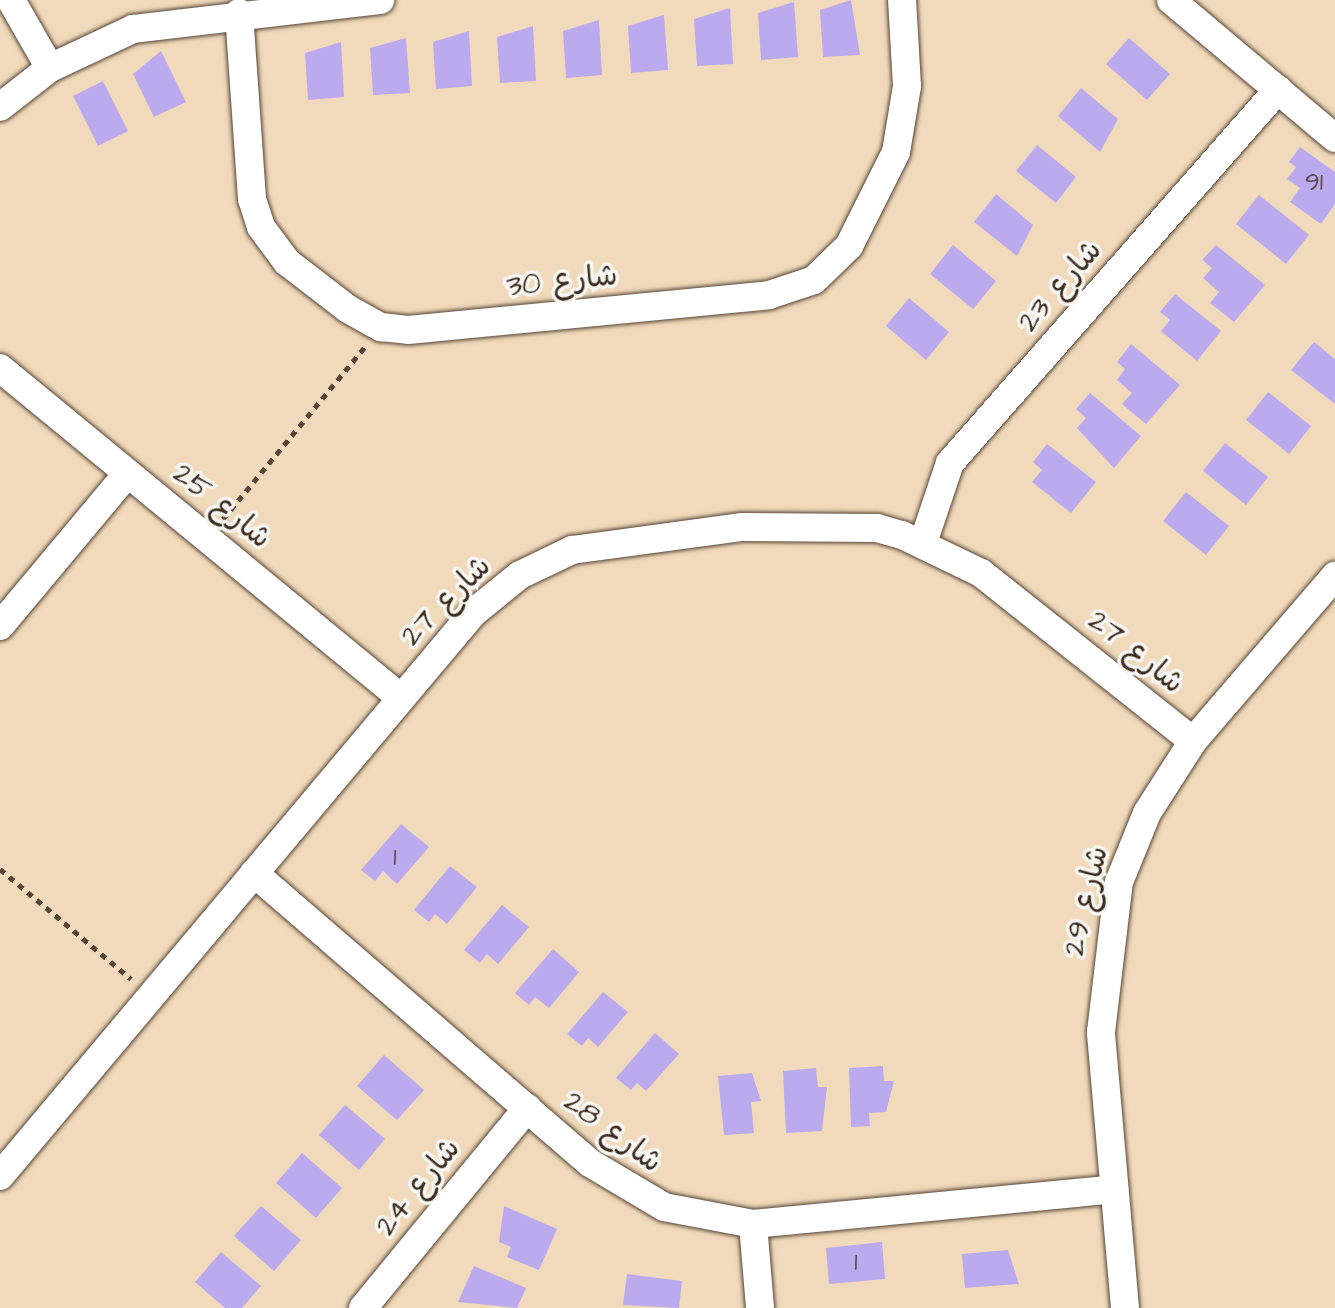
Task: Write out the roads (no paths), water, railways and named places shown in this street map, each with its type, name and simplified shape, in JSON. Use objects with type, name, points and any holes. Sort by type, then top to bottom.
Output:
[{"type":"street","points":[[11,0],[50,68]]},
{"type":"street","points":[[0,107],[50,68],[133,29],[239,13],[380,0]]},
{"type":"street","name":"شارع 30","points":[[239,13],[252,199],[261,227],[287,262],[381,327],[422,329],[769,295],[814,280],[849,246],[896,152],[907,86],[902,0]]},
{"type":"street","points":[[1171,0],[1335,138]]},
{"type":"street","name":"شارع 23","points":[[923,543],[950,463],[1278,90]]},
{"type":"street","name":"شارع 25","points":[[0,368],[401,698]]},
{"type":"street","points":[[0,626],[128,473]]},
{"type":"street","name":"شارع 27","points":[[0,1176],[401,698],[495,593],[572,550],[742,527],[877,528],[923,543],[1006,591],[1193,741]]},
{"type":"street","name":"شارع 29","points":[[1125,1308],[1101,1032],[1110,920],[1131,847],[1193,741],[1335,576]]},
{"type":"street","name":"شارع 28","points":[[254,873],[527,1108],[635,1195],[694,1217],[753,1224],[1114,1189]]},
{"type":"street","name":"شارع 24","points":[[363,1308],[527,1108]]},
{"type":"street","points":[[753,1224],[760,1308]]}]
